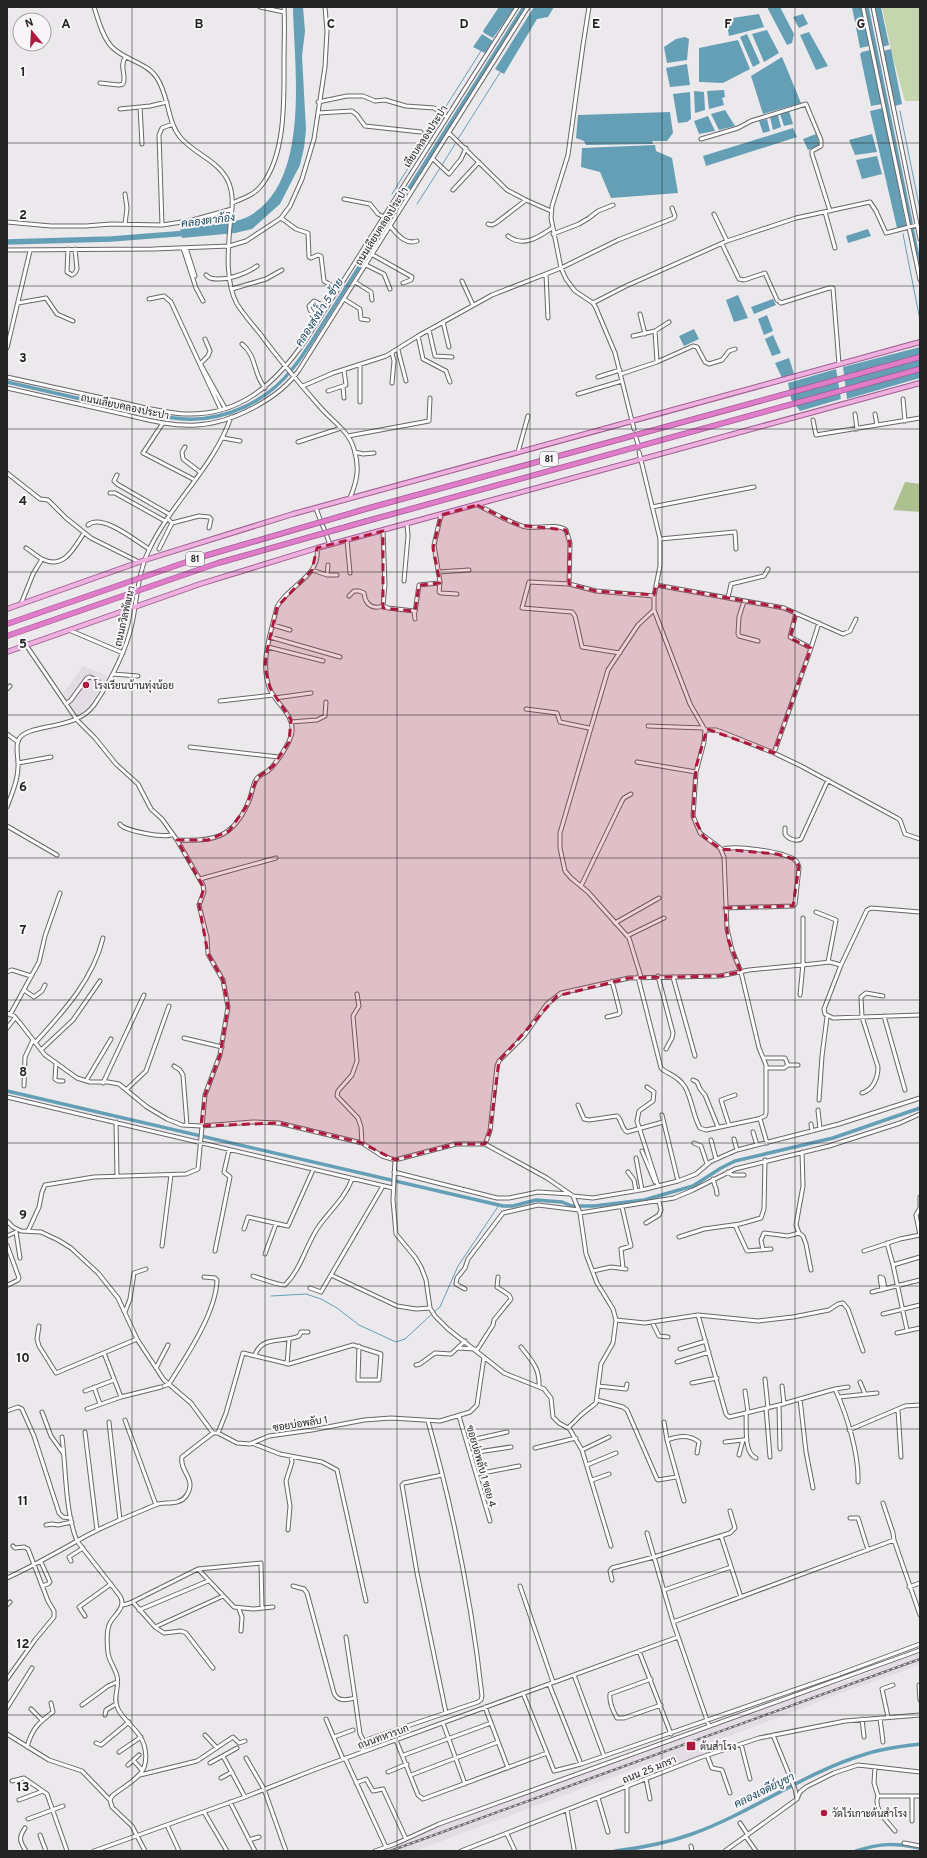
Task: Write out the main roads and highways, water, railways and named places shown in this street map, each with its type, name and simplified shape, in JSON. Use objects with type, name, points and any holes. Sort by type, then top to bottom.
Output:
[{"type":"highway","name":"81","points":[[7,624],[201,557],[362,510],[920,357]]},
{"type":"highway","name":"81","points":[[7,636],[218,563],[920,369]]},
{"type":"main road","points":[[7,609],[208,539],[350,498],[920,342]]},
{"type":"main road","points":[[7,652],[200,584],[317,548],[920,383]]},
{"type":"water","points":[[293,7],[303,7],[305,31],[302,56],[306,130],[300,165],[280,204],[252,229],[235,233],[182,238],[180,227],[227,223],[251,215],[270,198],[283,176],[291,149],[295,120],[296,89]]},
{"type":"water","points":[[499,7],[515,7],[493,38],[483,31]]},
{"type":"water","points":[[534,7],[554,7],[548,17],[537,19],[504,74],[495,69]]},
{"type":"water","points":[[767,7],[780,7],[794,34],[792,43],[787,45]]},
{"type":"water","points":[[852,7],[861,7],[869,46],[860,48]]},
{"type":"water","points":[[874,7],[881,7],[889,45],[882,47]]},
{"type":"water","points":[[759,14],[764,27],[729,36],[726,19]]},
{"type":"water","points":[[803,14],[808,24],[799,28],[793,17]]},
{"type":"water","points":[[767,30],[779,53],[764,62],[752,34]]},
{"type":"water","points":[[809,32],[828,66],[816,70],[800,35]]},
{"type":"water","points":[[482,34],[493,41],[485,53],[473,47]]},
{"type":"water","points":[[747,34],[760,63],[753,67],[740,37]]},
{"type":"water","points":[[685,37],[689,39],[687,60],[667,63],[664,47],[676,39]]},
{"type":"water","points":[[738,40],[750,69],[723,83],[699,82],[699,48]]},
{"type":"water","points":[[891,49],[902,104],[895,106],[883,51]]},
{"type":"water","points":[[870,50],[882,104],[871,106],[860,54]]},
{"type":"water","points":[[782,57],[801,103],[763,114],[751,76]]},
{"type":"water","points":[[687,64],[690,85],[670,87],[666,68]]},
{"type":"water","points":[[724,90],[725,97],[722,98],[724,105],[709,109],[707,91]]},
{"type":"water","points":[[694,91],[704,92],[705,110],[695,113]]},
{"type":"water","points":[[690,92],[691,119],[687,122],[678,123],[673,94]]},
{"type":"water","points":[[883,108],[906,226],[897,228],[870,111]]},
{"type":"water","points":[[725,110],[735,126],[719,130],[711,114]]},
{"type":"water","points":[[789,111],[793,124],[784,126],[780,114]]},
{"type":"water","points":[[670,112],[673,133],[667,141],[652,141],[653,144],[586,145],[584,141],[576,138],[578,115]]},
{"type":"water","points":[[778,115],[781,127],[773,130],[770,117]]},
{"type":"water","points":[[708,116],[715,131],[699,134],[694,121]]},
{"type":"water","points":[[767,119],[770,131],[763,133],[759,121]]},
{"type":"water","points":[[793,128],[797,137],[706,166],[703,156]]},
{"type":"water","points":[[816,134],[820,145],[808,150],[803,139]]},
{"type":"water","points":[[872,134],[877,152],[855,155],[849,140]]},
{"type":"water","points":[[655,145],[656,151],[672,158],[678,193],[611,198],[600,172],[581,167],[582,148]]},
{"type":"water","points":[[877,156],[882,174],[862,179],[856,160]]},
{"type":"water","points":[[868,229],[871,236],[848,243],[846,236]]},
{"type":"water","points":[[738,295],[748,318],[734,322],[726,300]]},
{"type":"water","points":[[773,299],[776,305],[754,314],[751,307]]},
{"type":"water","points":[[767,315],[773,331],[764,335],[758,319]]},
{"type":"water","points":[[694,329],[699,339],[684,346],[679,336]]},
{"type":"water","points":[[773,335],[781,353],[772,356],[765,339]]},
{"type":"water","points":[[920,347],[920,378],[847,399],[843,367]]},
{"type":"water","points":[[789,358],[794,374],[782,378],[775,363]]},
{"type":"water","points":[[836,369],[841,399],[800,411],[791,399],[788,383]]},
{"type":"waterway","name":"คลองส่งน้ำ 5 ซ้าย","points":[[7,382],[142,413],[185,419],[216,417],[245,407],[259,399],[283,380],[296,365],[524,7]]},
{"type":"waterway","points":[[867,7],[920,267]]},
{"type":"waterway","points":[[443,111],[481,51]]},
{"type":"waterway","points":[[458,139],[501,71]]},
{"type":"waterway","points":[[900,111],[920,210]]},
{"type":"waterway","points":[[392,194],[441,115]]},
{"type":"waterway","points":[[442,165],[455,144]]},
{"type":"waterway","points":[[417,204],[440,168]]},
{"type":"waterway","name":"คลองตาก้อง","points":[[7,242],[111,239],[188,233]]},
{"type":"waterway","points":[[903,234],[920,320]]},
{"type":"waterway","points":[[7,1091],[503,1206],[513,1206],[536,1200],[562,1202],[572,1206],[594,1206],[644,1200],[693,1186],[735,1161],[833,1138],[920,1108]]},
{"type":"waterway","points":[[434,1312],[440,1307],[458,1266],[499,1205]]},
{"type":"waterway","points":[[271,1296],[306,1294],[321,1299],[337,1308],[359,1325],[396,1342],[405,1339],[432,1314]]},
{"type":"waterway","name":"คลองเจดีย์บูชา","points":[[615,1851],[654,1845],[692,1834],[736,1815],[800,1781],[844,1762],[879,1750],[920,1744]]},
{"type":"waterway","points":[[856,1851],[873,1846],[888,1845],[902,1845],[920,1848]]},
{"type":"railway","points":[[390,1851],[920,1659]]},
{"type":"place","name":"โรงเรียนบ้านทุ่งน้อย","points":[[86,685]]},
{"type":"place","name":"ต้นสำโรง","points":[[691,1746]]},
{"type":"place","name":"วัดไร่เกาะต้นสำโรง","points":[[824,1813]]}]
